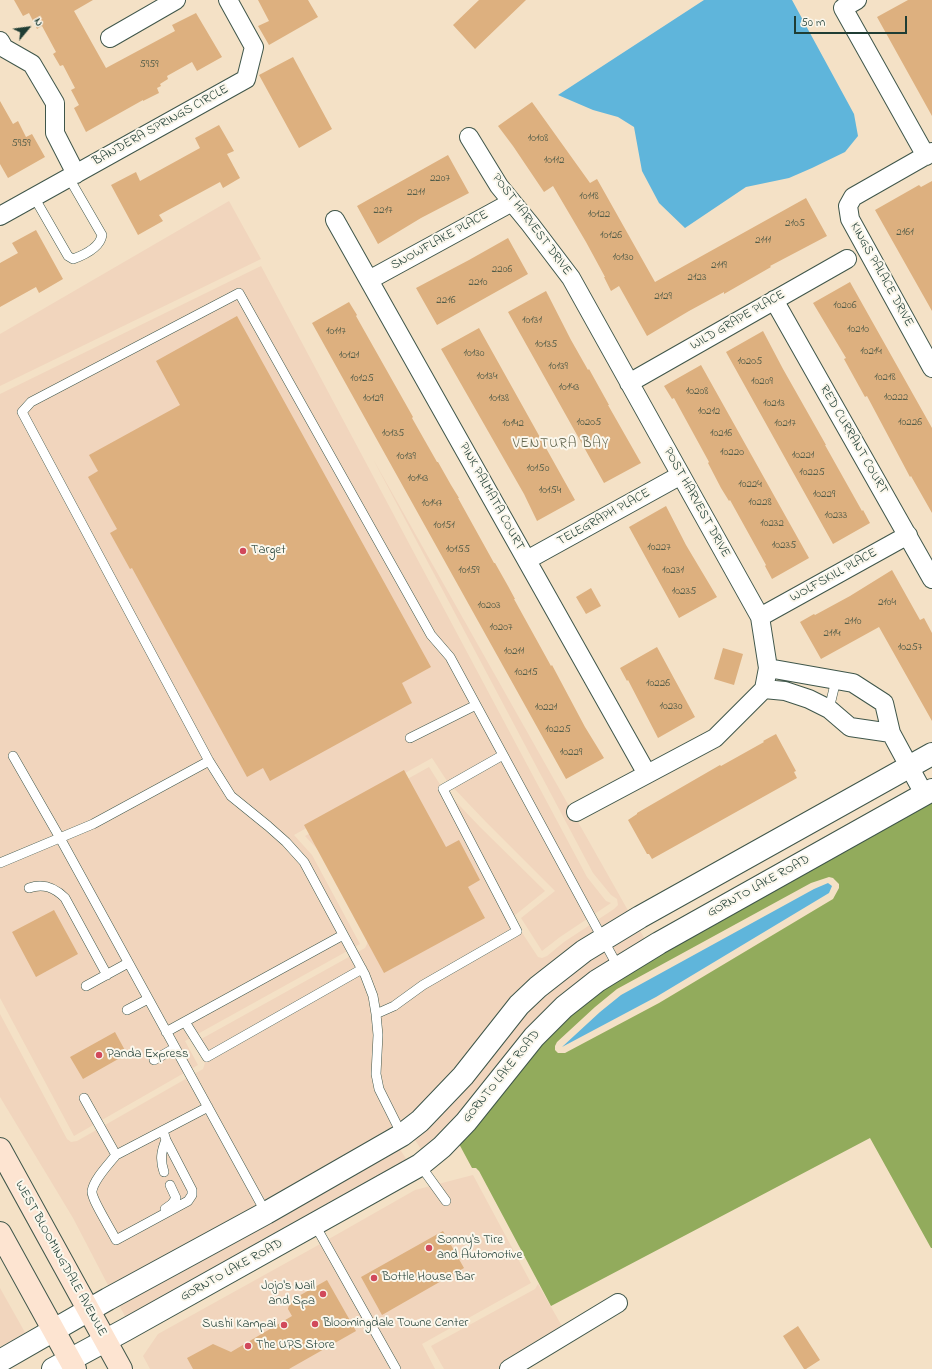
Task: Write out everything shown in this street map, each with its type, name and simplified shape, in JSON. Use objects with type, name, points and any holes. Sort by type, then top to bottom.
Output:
[{"type":"main road","name":"WEST BLOOMINGDALE AVENUE","points":[[0,1149],[121,1369]]},
{"type":"main road","points":[[0,1233],[53,1330],[66,1366]]},
{"type":"street","points":[[110,38],[176,0]]},
{"type":"street","name":"BANDERA SPRINGS CIRCLE","points":[[0,216],[246,79],[254,47],[228,0]]},
{"type":"street","points":[[857,0],[843,8],[929,154]]},
{"type":"street","points":[[0,40],[4,48],[32,64],[55,103],[55,133],[73,176]]},
{"type":"street","name":"POST HARVEST DRIVE","points":[[469,137],[499,186],[571,278],[760,617],[768,668],[764,689]]},
{"type":"street","name":"KINGS PALACE DRIVE","points":[[929,154],[853,197],[848,206],[850,219],[932,368]]},
{"type":"street","name":"SNOWFLAKE PLACE","points":[[369,280],[512,202]]},
{"type":"street","name":"PINK PALMATA COURT","points":[[335,220],[647,774]]},
{"type":"street","name":"WILD GRAPE PLACE","points":[[630,383],[847,259]]},
{"type":"street","name":"RED CURRANT COURT","points":[[774,300],[932,579]]},
{"type":"street","name":"TELEGRAPH PLACE","points":[[527,560],[681,475]]},
{"type":"street","name":"WOLFSKILL PLACE","points":[[760,617],[908,535]]},
{"type":"street","points":[[768,668],[853,683],[884,703],[891,733],[909,766],[928,792]]},
{"type":"street","points":[[576,812],[715,738],[764,689],[785,691],[809,699],[829,710],[850,727],[891,733]]},
{"type":"street","points":[[0,1361],[53,1330],[266,1213],[402,1135],[420,1122],[463,1076],[519,1005],[566,964],[602,939],[932,754]]},
{"type":"street","name":"GORNTO LAKE ROAD","points":[[66,1366],[106,1341],[420,1165],[442,1147],[466,1122],[493,1090],[524,1048],[551,1019],[578,995],[618,967],[659,943],[928,792]]},
{"type":"street","points":[[402,1135],[420,1165]]},
{"type":"street","points":[[509,1369],[618,1303]]},
{"type":"lane","points":[[34,197],[68,256],[73,259],[82,256],[97,246],[102,235],[73,176]]},
{"type":"lane","points":[[402,1135],[379,1089],[376,1074],[378,1035],[376,1014],[373,996],[362,969],[304,862],[286,842],[231,796],[209,761],[22,412],[30,402],[239,293],[430,635],[450,657],[618,967]]},
{"type":"lane","points":[[829,710],[836,680]]},
{"type":"lane","points":[[410,738],[476,705]]},
{"type":"lane","points":[[376,1014],[394,1006],[423,985],[517,931],[443,790],[503,755]]},
{"type":"lane","points":[[13,756],[60,838],[266,1213]]},
{"type":"lane","points":[[0,864],[93,824],[209,761]]},
{"type":"lane","points":[[29,888],[34,886],[46,886],[56,890],[65,898],[107,974]]},
{"type":"lane","points":[[166,1032],[343,935]]},
{"type":"lane","points":[[86,986],[128,962]]},
{"type":"lane","points":[[185,1022],[207,1057],[362,969]]},
{"type":"lane","points":[[127,1010],[148,999]]},
{"type":"lane","points":[[154,1060],[176,1048]]},
{"type":"lane","points":[[84,1098],[116,1155]]},
{"type":"lane","points":[[120,1238],[94,1199],[92,1191],[98,1178],[116,1155],[208,1107]]},
{"type":"lane","points":[[120,1238],[188,1201],[192,1195],[192,1190],[162,1131]]},
{"type":"lane","points":[[164,1172],[161,1161],[162,1148],[166,1140]]},
{"type":"lane","points":[[420,1165],[446,1200]]},
{"type":"lane","points":[[120,1238],[128,1230],[172,1204],[176,1198],[170,1185]]},
{"type":"lane","points":[[315,1224],[396,1369]]},
{"type":"shaded area","points":[[229,201],[261,259],[0,386],[0,334]]},
{"type":"shaded area","points":[[261,266],[587,877],[606,901],[611,903],[560,937],[542,951],[521,918],[555,891],[447,781],[432,758],[294,835],[312,855],[360,944],[185,1041],[198,1065],[74,1136],[0,998],[0,394]]},
{"type":"shaded area","points":[[373,459],[630,914],[456,1072],[397,1129],[110,1289],[73,1218],[0,1097],[0,1014],[67,1139],[71,1142],[77,1141],[203,1069],[205,1063],[194,1043],[365,948],[367,944],[367,940],[319,851],[305,836],[429,767],[441,786],[545,891],[514,916],[515,922],[538,957],[542,958],[547,956],[564,942],[618,905],[617,899],[611,895],[593,873]]},
{"type":"shaded area","points":[[638,927],[646,941],[474,1101],[423,1152],[413,1137],[525,1010],[588,957]]},
{"type":"shaded area","points":[[398,1146],[408,1162],[127,1320],[118,1303]]},
{"type":"shaded area","points":[[473,1175],[531,1283],[422,1344],[435,1369],[150,1369],[143,1356],[158,1334],[415,1190]]},
{"type":"shaded area","points":[[538,1284],[567,1335],[505,1369],[444,1369],[431,1346],[535,1289]]},
{"type":"shaded area","points":[[0,1288],[27,1336],[0,1352]]},
{"type":"green space","points":[[932,799],[932,1248],[870,1138],[551,1306],[479,1171],[476,1168],[472,1168],[458,1142],[531,1053],[602,987]],"holes":[[[829,877],[833,878],[839,884],[839,888],[833,899],[659,1003],[565,1053],[558,1053],[555,1050],[557,1042],[617,989],[811,883]]]},
{"type":"water","points":[[704,0],[792,0],[854,114],[858,136],[845,152],[789,178],[746,187],[685,228],[659,203],[642,171],[634,127],[618,117],[593,110],[558,95]]},
{"type":"water","points":[[828,883],[832,886],[829,893],[656,997],[562,1047],[621,995],[814,889]]},
{"type":"building","points":[[14,0],[93,0],[74,11],[106,68],[175,31],[172,25],[196,13],[222,57],[197,71],[192,62],[167,76],[168,79],[157,88],[159,93],[143,100],[86,132],[74,108],[79,105],[71,90],[75,88],[63,65],[60,66],[53,54],[56,52],[42,26],[37,29],[29,13],[23,16]]},
{"type":"building","points":[[258,0],[308,0],[318,17],[269,45],[258,26],[269,21]]},
{"type":"building","points":[[479,0],[526,0],[475,49],[453,25]]},
{"type":"building","points":[[908,0],[932,0],[932,116],[877,17]]},
{"type":"building","points":[[293,57],[332,129],[299,148],[259,75]]},
{"type":"building","points":[[0,101],[13,124],[18,121],[26,137],[32,134],[45,157],[8,178],[0,164]]},
{"type":"building","points":[[532,102],[590,183],[597,179],[655,282],[806,198],[827,236],[770,266],[771,267],[724,294],[724,292],[689,311],[647,336],[619,286],[611,291],[586,242],[553,186],[544,192],[498,126]]},
{"type":"building","points":[[219,125],[234,151],[227,154],[240,178],[223,188],[220,182],[159,215],[163,221],[138,235],[111,185],[136,172],[140,181],[200,148],[195,138]]},
{"type":"building","points":[[448,155],[469,193],[421,218],[378,244],[357,206]]},
{"type":"building","points":[[932,181],[932,311],[875,210],[919,185],[921,187]]},
{"type":"building","points":[[36,230],[63,279],[39,293],[36,287],[0,307],[0,263],[18,253],[12,243]]},
{"type":"building","points":[[508,238],[528,274],[437,325],[416,288]]},
{"type":"building","points":[[850,282],[932,428],[932,513],[911,476],[910,477],[867,396],[865,397],[844,359],[846,358],[813,303]]},
{"type":"building","points":[[546,291],[571,340],[588,370],[589,369],[641,463],[604,483],[508,312]]},
{"type":"building","points":[[349,302],[413,417],[412,418],[459,498],[585,727],[604,758],[566,779],[312,323]]},
{"type":"building","name":"Target","points":[[237,316],[431,667],[402,683],[412,703],[270,781],[263,768],[247,777],[132,568],[130,569],[110,533],[117,529],[88,477],[98,471],[89,455],[180,405],[156,361]]},
{"type":"building","points":[[479,328],[575,500],[537,521],[524,494],[441,349]]},
{"type":"building","points":[[763,331],[825,445],[870,523],[833,544],[726,352]]},
{"type":"building","points":[[701,365],[809,558],[772,579],[765,566],[766,565],[730,500],[729,501],[721,488],[708,463],[709,462],[674,398],[672,399],[664,386]]},
{"type":"building","points":[[666,506],[686,545],[717,597],[679,618],[629,527]]},
{"type":"building","points":[[892,570],[920,620],[924,618],[932,633],[932,721],[879,627],[821,659],[800,622],[850,596]]},
{"type":"building","points":[[591,588],[601,606],[586,614],[576,597]]},
{"type":"building","points":[[657,647],[695,717],[658,738],[628,680],[627,681],[620,668]]},
{"type":"building","points":[[723,648],[743,654],[734,685],[714,679]]},
{"type":"building","points":[[776,734],[796,771],[794,772],[797,778],[652,859],[649,854],[647,854],[628,820],[637,813]]},
{"type":"building","points":[[404,770],[446,847],[459,840],[480,880],[468,887],[485,918],[384,973],[304,825]]},
{"type":"building","points":[[54,910],[78,954],[36,977],[12,932]]},
{"type":"building","name":"Panda Express","points":[[115,1032],[127,1054],[83,1079],[70,1057]]},
{"type":"building","name":"Bloomingdale Towne Center","points":[[443,1231],[464,1268],[382,1315],[361,1277]]},
{"type":"building","name":"Bloomingdale Towne Center","points":[[327,1280],[356,1331],[289,1369],[193,1369],[187,1358],[213,1344],[231,1352],[292,1316],[288,1309],[290,1301]]},
{"type":"building","points":[[798,1326],[820,1360],[806,1369],[804,1369],[783,1336]]},
{"type":"place","name":"Target","points":[[243,551]]},
{"type":"place","name":"Panda Express","points":[[99,1055]]},
{"type":"place","name":"Sonny's Tire and Automotive","points":[[429,1248]]},
{"type":"place","name":"Bottle House Bar","points":[[374,1278]]},
{"type":"place","name":"Jojo's Nail and Spa","points":[[323,1294]]},
{"type":"place","name":"Bloomingdale Towne Center","points":[[315,1324]]},
{"type":"place","name":"Sushi Kampai","points":[[284,1325]]},
{"type":"place","name":"The UPS Store","points":[[248,1346]]},
{"type":"district","name":"VENTURA BAY","points":[[561,445]]}]
